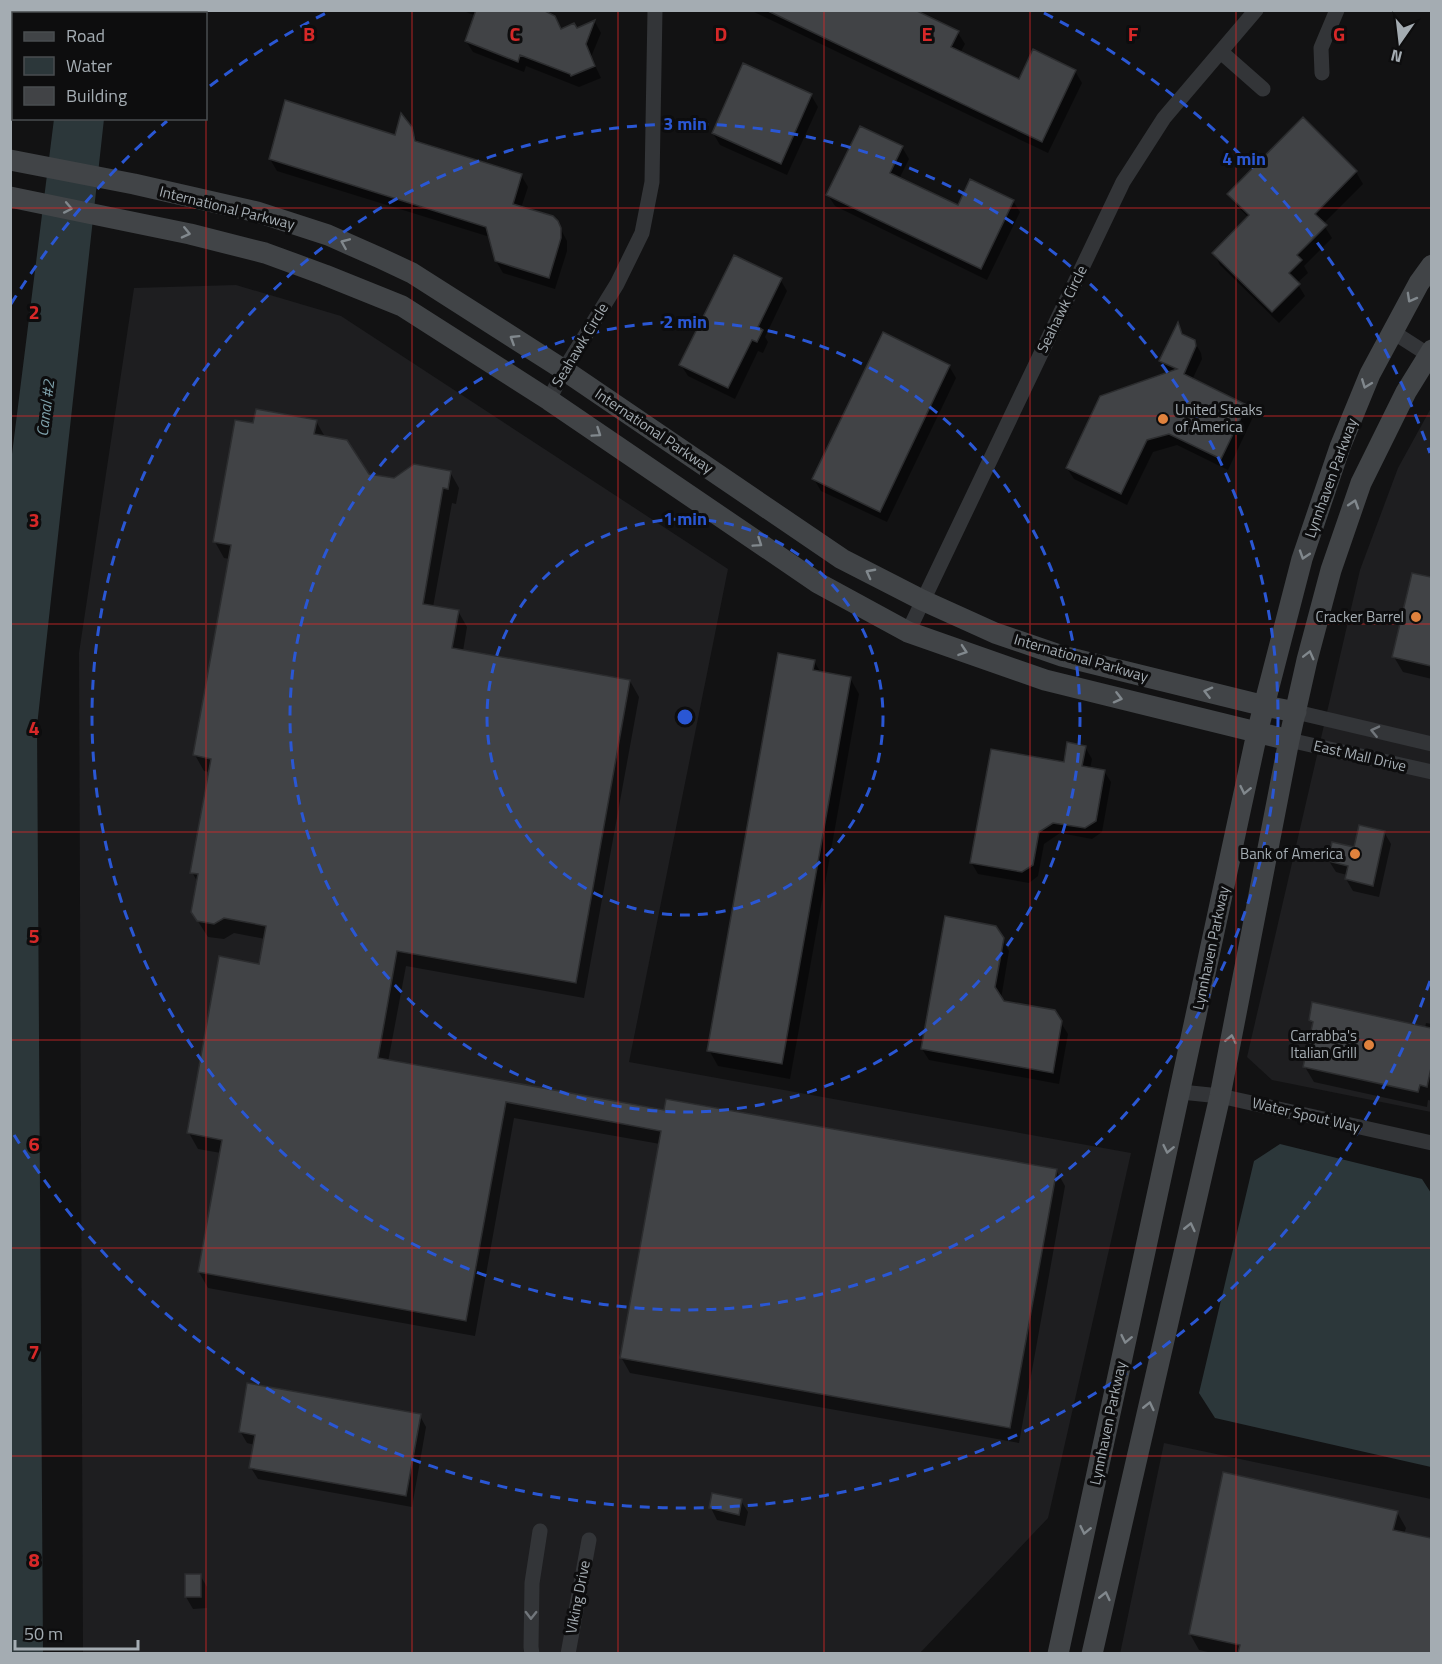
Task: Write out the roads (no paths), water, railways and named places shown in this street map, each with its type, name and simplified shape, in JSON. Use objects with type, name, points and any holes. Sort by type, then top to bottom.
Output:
[{"type":"main road","name":"International Parkway","points":[[13,161],[134,184],[257,212],[328,235],[411,273],[564,370],[842,559],[922,600],[995,633],[1062,656],[1296,712]]},
{"type":"main road","name":"International Parkway","points":[[10,197],[129,220],[265,253],[402,306],[549,400],[818,583],[908,632],[1045,680],[1288,740]]},
{"type":"main road","name":"Lynnhaven Parkway","points":[[1058,1653],[1257,733],[1302,560],[1340,447],[1370,375],[1431,265]]},
{"type":"main road","name":"Lynnhaven Parkway","points":[[1092,1653],[1220,1096],[1288,740],[1307,660],[1331,570],[1361,483],[1406,392],[1430,354]]},
{"type":"street","name":"Seahawk Circle","points":[[549,400],[564,370],[617,284],[642,233],[652,182],[654,10]]},
{"type":"street","name":"Seahawk Circle","points":[[908,632],[1123,182],[1164,118],[1256,10]]},
{"type":"street","points":[[1322,72],[1321,48],[1337,10]]},
{"type":"street","points":[[1221,52],[1263,89]]},
{"type":"street","points":[[1392,332],[1430,354]]},
{"type":"street","name":"East Mall Drive","points":[[1296,712],[1431,744]]},
{"type":"street","name":"East Mall Drive","points":[[1288,740],[1431,772]]},
{"type":"street","name":"Water Spout Way","points":[[1181,1092],[1220,1096],[1431,1143]]},
{"type":"street","points":[[532,1653],[531,1583],[540,1531]]},
{"type":"street","name":"Viking Drive","points":[[568,1653],[589,1540]]},
{"type":"water","name":"Canal #2","points":[[54,120],[104,120],[37,726],[43,1653],[11,1653],[10,470]]},
{"type":"water","points":[[1280,1144],[1422,1179],[1431,1193],[1431,1467],[1215,1418],[1199,1393],[1254,1161]]},
{"type":"place","name":"United Steaks of America","points":[[1163,419]]},
{"type":"place","name":"Cracker Barrel","points":[[1416,617]]},
{"type":"place","name":"Bank of America","points":[[1355,854]]},
{"type":"place","name":"Carrabba's Italian Grill","points":[[1369,1045]]}]
